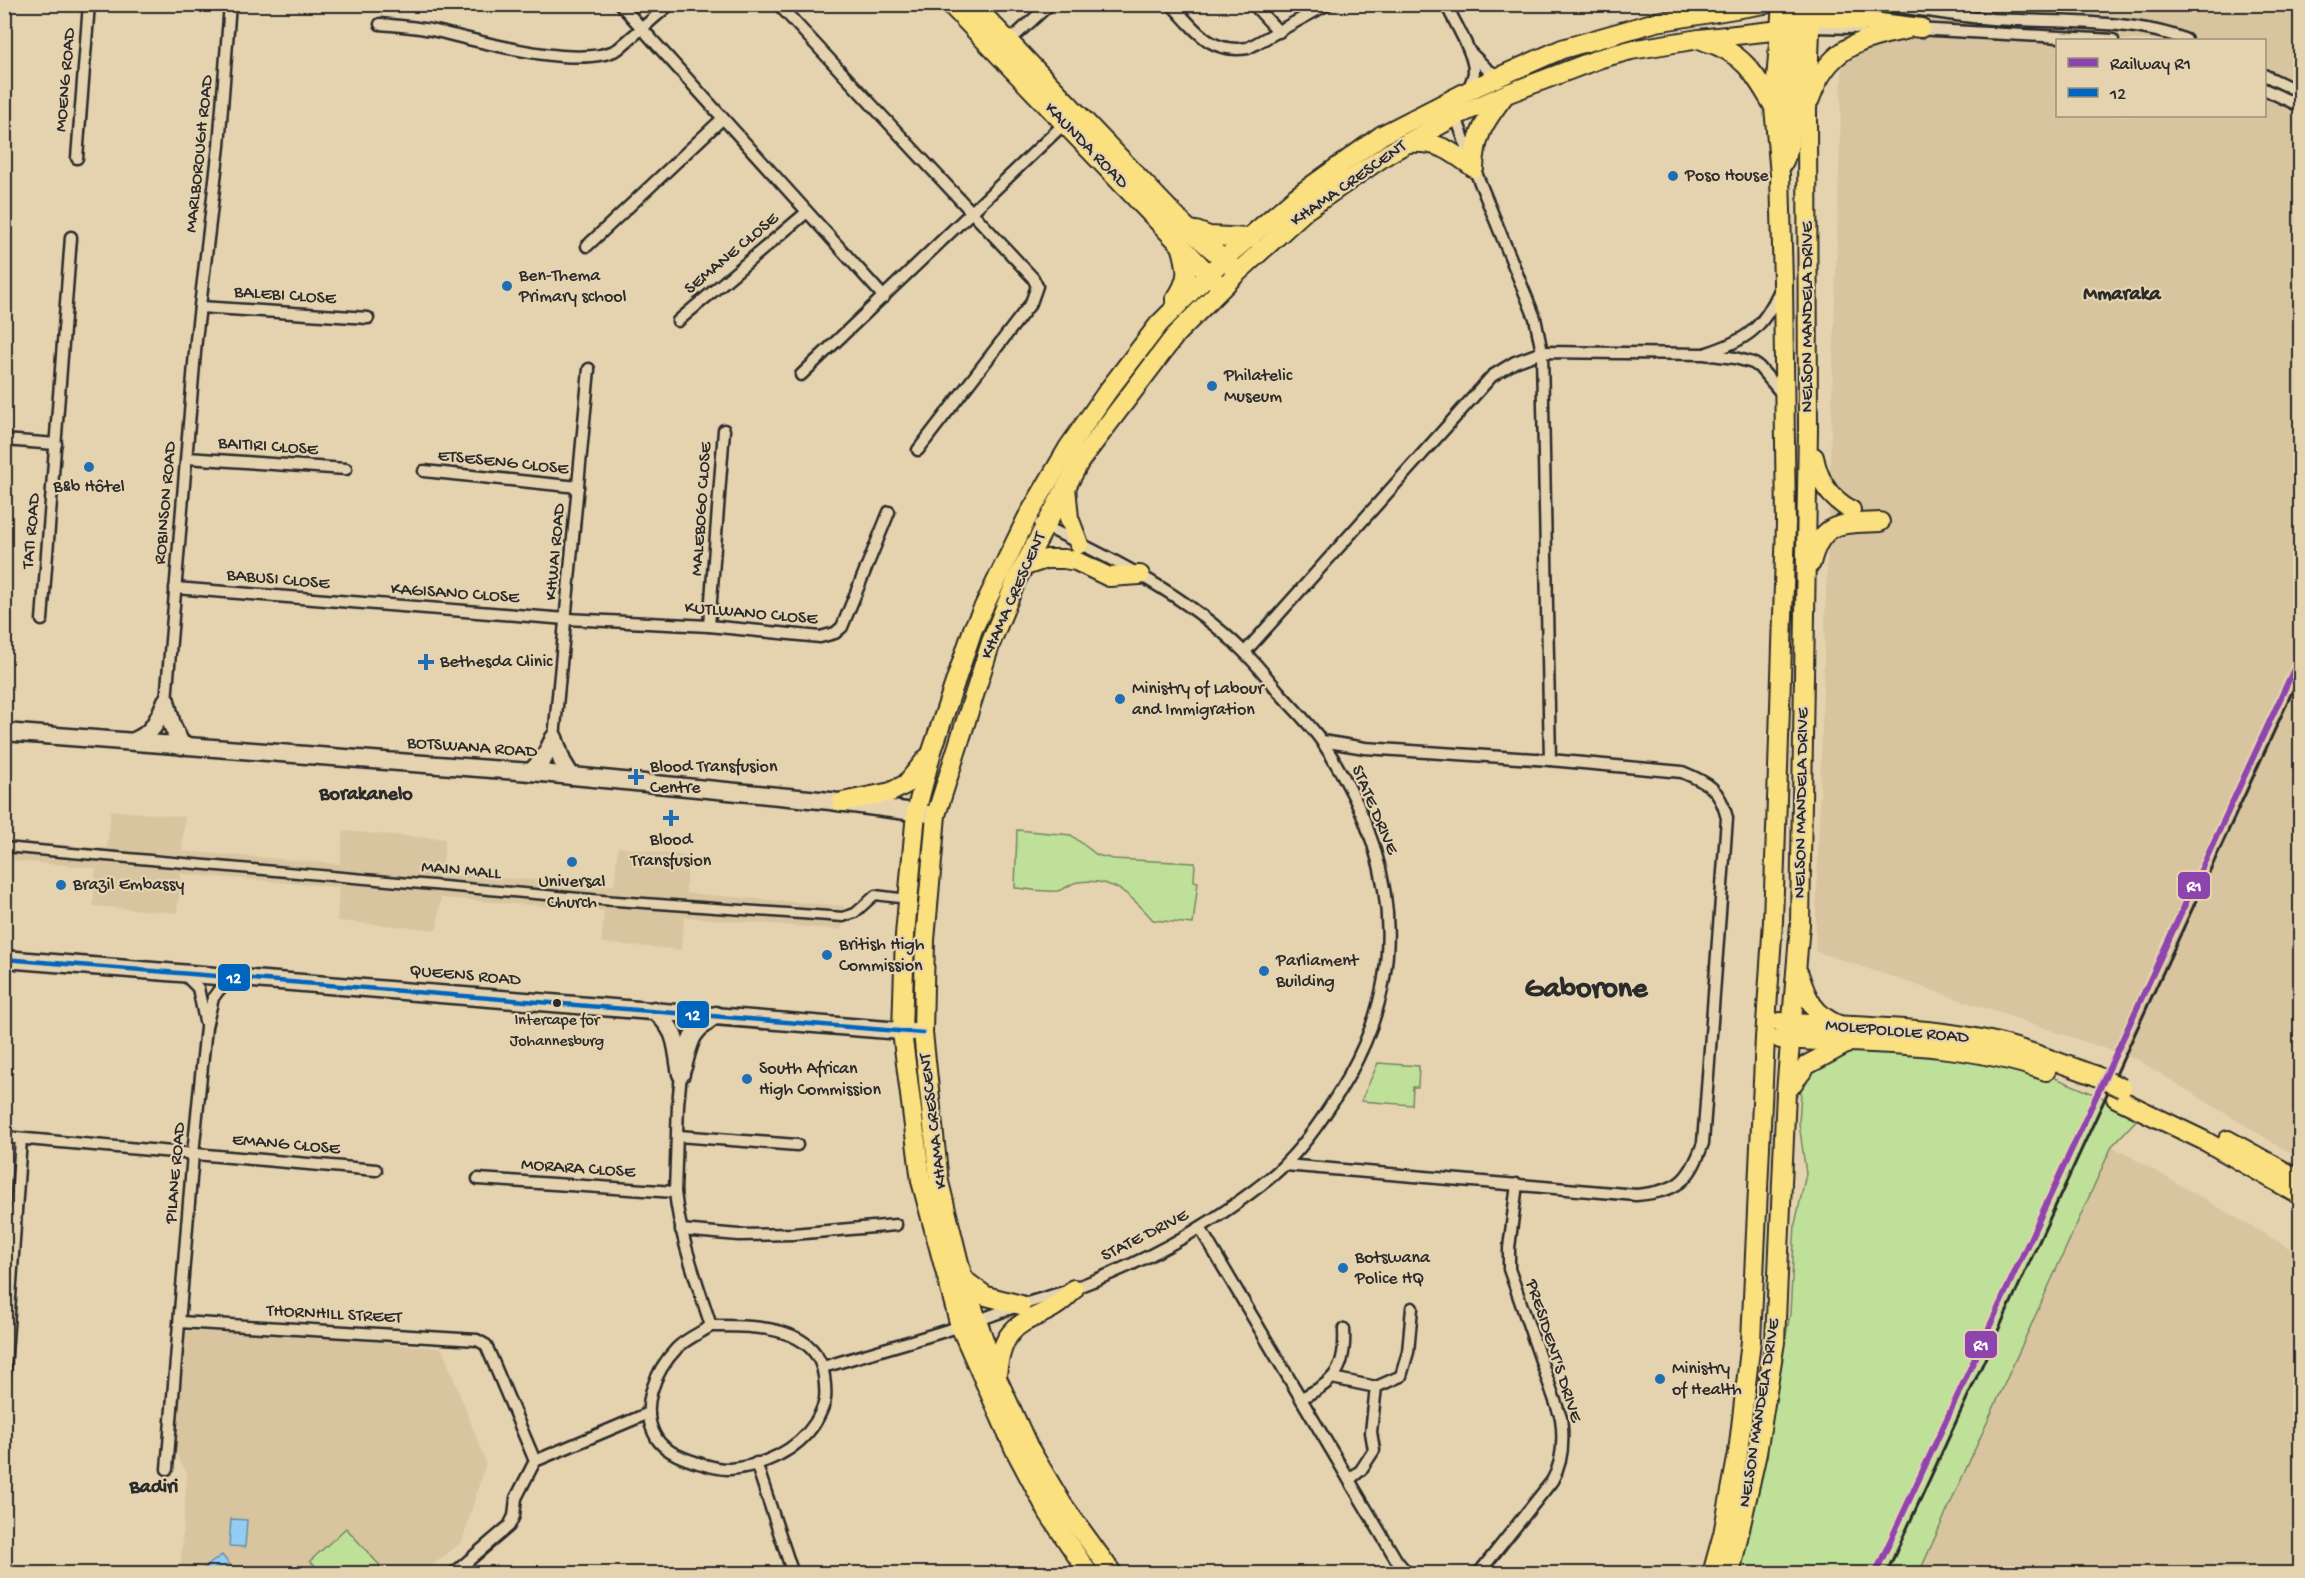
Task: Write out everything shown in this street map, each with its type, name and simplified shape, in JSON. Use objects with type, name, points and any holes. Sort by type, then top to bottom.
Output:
[{"type":"main road","name":"KAUNDA ROAD","points":[[950,4],[1002,47],[1070,118],[1222,288]]},
{"type":"main road","name":"KAUNDA ROAD","points":[[973,4],[1002,47]]},
{"type":"main road","points":[[1702,14],[1719,4]]},
{"type":"main road","name":"KHAMA CRESCENT","points":[[1113,1574],[1063,1504],[1028,1446],[997,1378],[968,1324],[963,1279],[939,1182],[923,1033],[925,940],[936,815],[991,642],[1025,566],[1080,461],[1177,333],[1237,273],[1306,210],[1406,143],[1452,108],[1468,90],[1499,76],[1562,49],[1605,35],[1656,22],[1765,4]]},
{"type":"main road","points":[[1642,27],[1666,29],[1795,15],[1914,29]]},
{"type":"main road","points":[[1780,175],[1789,145],[1795,15]]},
{"type":"main road","name":"KHAMA CRESCENT","points":[[1089,1574],[1049,1514],[1015,1450],[968,1324],[921,1181],[902,1032],[908,899],[916,812],[932,751],[973,629],[1027,518],[1068,448],[1159,324],[1224,259],[1296,197],[1334,168],[1382,135],[1452,108],[1506,94],[1601,58],[1631,50],[1699,39],[1795,15]]},
{"type":"main road","name":"NELSON MANDELA DRIVE","points":[[1712,1574],[1723,1534],[1738,1453],[1753,1320],[1773,921],[1786,536],[1783,282],[1780,175],[1774,107],[1795,15]]},
{"type":"main road","name":"NELSON MANDELA DRIVE","points":[[1730,1574],[1757,1452],[1775,1342],[1786,1092],[1800,924],[1808,429],[1807,110],[1795,15]]},
{"type":"main road","points":[[1807,110],[1820,77],[1838,55],[1852,44],[1869,38],[1914,29]]},
{"type":"main road","points":[[1699,39],[1719,45],[1747,64],[1774,107]]},
{"type":"main road","points":[[1474,168],[1474,150],[1479,133],[1506,94]]},
{"type":"main road","name":"KAUNDA ROAD","points":[[1070,118],[1237,273]]},
{"type":"main road","points":[[1406,143],[1429,142],[1438,145],[1454,153],[1474,168]]},
{"type":"main road","points":[[1184,225],[1209,237],[1250,238]]},
{"type":"main road","points":[[1159,324],[1185,285],[1187,268],[1181,244]]},
{"type":"main road","points":[[1808,429],[1817,474],[1837,502],[1851,510]]},
{"type":"main road","points":[[1066,487],[1070,518],[1079,543]]},
{"type":"main road","points":[[1805,591],[1816,545],[1829,529],[1841,524],[1880,522]]},
{"type":"main road","points":[[1025,566],[1046,559],[1064,559],[1076,561],[1109,577],[1140,575]]},
{"type":"main road","points":[[134,741],[154,728],[166,701]]},
{"type":"main road","points":[[166,701],[172,725],[183,746]]},
{"type":"main road","name":"BOTSWANA ROAD","points":[[4,732],[531,772],[842,802],[936,815]]},
{"type":"main road","points":[[531,772],[544,758],[554,738]]},
{"type":"main road","points":[[554,738],[562,761],[571,776]]},
{"type":"main road","points":[[842,802],[891,792],[906,784],[932,751]]},
{"type":"main road","name":"QUEENS ROAD","points":[[4,959],[923,1033]]},
{"type":"main road","points":[[1786,1092],[1807,1065],[1845,1035],[1815,1009],[1805,993],[1797,966]]},
{"type":"main road","points":[[654,1010],[674,1032],[681,1074]]},
{"type":"main road","points":[[681,1074],[692,1035],[716,1015]]},
{"type":"main road","name":"MOLEPOLOLE ROAD","points":[[1766,1030],[1845,1035],[1941,1033],[1980,1039],[2119,1093]]},
{"type":"main road","points":[[2119,1093],[2211,1131],[2301,1180]]},
{"type":"main road","points":[[2119,1093],[2301,1195]]},
{"type":"main road","points":[[963,1279],[986,1296],[1021,1305]]},
{"type":"main road","points":[[997,1378],[1001,1349],[1015,1327],[1065,1299],[1074,1289]]},
{"type":"street","name":"MOENG ROAD","points":[[76,158],[89,4]]},
{"type":"street","name":"MARLBOROUGH ROAD","points":[[200,307],[219,146],[230,4]]},
{"type":"street","points":[[620,4],[884,297]]},
{"type":"street","points":[[380,24],[425,29],[511,48],[582,57],[608,54],[642,30],[670,4]]},
{"type":"street","points":[[778,4],[972,212],[1037,286],[1031,303],[918,450]]},
{"type":"street","points":[[1002,47],[1050,4]]},
{"type":"street","points":[[1171,4],[1207,42],[1220,48],[1236,50],[1248,48],[1328,4]]},
{"type":"street","points":[[1253,4],[1279,32]]},
{"type":"street","points":[[1446,4],[1467,48],[1474,70],[1468,90]]},
{"type":"street","points":[[1874,4],[1989,18],[2132,27],[2184,39]]},
{"type":"street","points":[[1914,29],[2095,39]]},
{"type":"street","points":[[1467,48],[1488,70],[1499,76]]},
{"type":"street","points":[[2266,75],[2301,92]]},
{"type":"street","points":[[2266,89],[2301,106]]},
{"type":"street","points":[[1452,108],[1535,318],[1542,352],[1550,760]]},
{"type":"street","points":[[801,375],[1070,118]]},
{"type":"street","points":[[587,246],[722,119]]},
{"type":"street","name":"SEMANE CLOSE","points":[[678,321],[807,212]]},
{"type":"street","name":"TATI ROAD","points":[[42,620],[71,237]]},
{"type":"street","points":[[1704,354],[1730,346],[1755,330],[1770,313],[1783,282]]},
{"type":"street","name":"BALEBI CLOSE","points":[[200,307],[368,318]]},
{"type":"street","name":"ROBINSON ROAD","points":[[166,701],[200,307]]},
{"type":"street","points":[[1245,652],[1492,376],[1515,362],[1542,352],[1704,354],[1753,363],[1784,396]]},
{"type":"street","name":"KHWAI ROAD","points":[[554,738],[590,369]]},
{"type":"street","name":"MALEBOGO CLOSE","points":[[709,626],[724,430]]},
{"type":"street","points":[[4,440],[56,444]]},
{"type":"street","name":"BAITIRI CLOSE","points":[[188,458],[346,469]]},
{"type":"street","name":"ETSESENG CLOSE","points":[[424,471],[578,487]]},
{"type":"street","name":"KUTLWANO CLOSE","points":[[566,619],[709,626],[820,637],[835,633],[842,627],[848,615],[888,512]]},
{"type":"street","name":"STATE DRIVE","points":[[823,1367],[968,1324],[1074,1289],[1146,1258],[1200,1228],[1285,1165],[1337,1097],[1356,1063],[1381,997],[1387,960],[1389,909],[1384,879],[1377,854],[1357,805],[1322,741],[1245,652],[1194,609],[1140,575],[1027,518]]},
{"type":"street","name":"BABUSI CLOSE","points":[[175,588],[378,604]]},
{"type":"street","name":"KAGISANO CLOSE","points":[[378,604],[566,619]]},
{"type":"street","points":[[1285,1165],[1636,1195],[1656,1193],[1682,1183],[1696,1163],[1703,1143],[1706,1111],[1727,818],[1722,800],[1714,788],[1682,772],[1550,760],[1365,748],[1322,741]]},
{"type":"street","name":"MAIN MALL","points":[[4,847],[602,900],[843,917],[855,913],[875,896],[908,899]]},
{"type":"street","points":[[183,973],[195,983],[201,995],[206,1027]]},
{"type":"street","points":[[206,1027],[213,998],[232,977]]},
{"type":"street","name":"PILANE ROAD","points":[[167,1469],[206,1027]]},
{"type":"street","points":[[681,1074],[675,1192],[681,1230],[711,1326]]},
{"type":"street","points":[[678,1136],[797,1145]]},
{"type":"street","name":"EMANG CLOSE","points":[[4,1137],[376,1170]]},
{"type":"street","points":[[4,1384],[21,1139]]},
{"type":"street","name":"MORARA CLOSE","points":[[478,1179],[675,1192]]},
{"type":"street","name":"PRESIDENT'S DRIVE","points":[[1478,1574],[1552,1481],[1561,1463],[1563,1432],[1561,1418],[1509,1269],[1509,1248],[1517,1184]]},
{"type":"street","points":[[681,1230],[739,1235],[823,1232],[896,1225]]},
{"type":"street","points":[[1200,1228],[1397,1561],[1408,1574]]},
{"type":"street","points":[[1332,1378],[1376,1386],[1401,1376],[1408,1352],[1412,1308]]},
{"type":"street","name":"THORNHILL STREET","points":[[180,1322],[477,1340],[486,1345],[535,1461]]},
{"type":"street","points":[[711,1326],[754,1326],[788,1333],[811,1348],[823,1367],[825,1406],[807,1436],[784,1454],[729,1470],[678,1457],[657,1440],[649,1413],[653,1381],[678,1348],[711,1326]]},
{"type":"street","points":[[1300,1398],[1328,1384],[1340,1370],[1345,1346],[1344,1329]]},
{"type":"street","points":[[1349,1479],[1361,1470],[1374,1450],[1371,1432],[1376,1386]]},
{"type":"street","points":[[453,1574],[509,1526],[514,1516],[516,1498],[535,1461],[649,1413]]},
{"type":"street","points":[[756,1463],[790,1572]]},
{"type":"shaded area","points":[[1844,5],[2300,5],[2300,1159],[2136,1059],[1815,951]]},
{"type":"shaded area","points":[[111,810],[185,817],[182,851],[340,864],[343,831],[445,839],[442,874],[614,885],[618,847],[688,856],[686,893],[844,906],[842,930],[684,917],[681,950],[601,943],[604,911],[441,898],[437,930],[337,921],[339,887],[181,874],[177,913],[93,906],[96,868],[5,860],[4,840],[107,848]]},
{"type":"shaded area","points":[[2112,1146],[2300,1254],[2300,1573],[1919,1574]]},
{"type":"shaded area","points":[[386,1330],[392,1344],[442,1348],[486,1462],[462,1542],[423,1573],[180,1573],[187,1474],[167,1438],[175,1331],[319,1334]]},
{"type":"green space","points":[[1017,830],[1071,835],[1097,855],[1113,859],[1195,863],[1194,881],[1198,882],[1193,924],[1153,920],[1121,890],[1102,882],[1078,882],[1057,891],[1015,888]]},
{"type":"green space","points":[[1841,1051],[1928,1051],[2029,1067],[2142,1114],[2112,1146],[1919,1573],[1738,1574],[1755,1502],[1790,1314],[1795,1224],[1806,1174],[1799,1123],[1802,1078]]},
{"type":"green space","points":[[1378,1063],[1419,1066],[1418,1087],[1413,1087],[1412,1105],[1361,1101]]},
{"type":"green space","points":[[346,1528],[382,1568],[376,1573],[322,1573],[310,1561]]},
{"type":"water","points":[[231,1519],[247,1520],[245,1547],[229,1546]]},
{"type":"water","points":[[222,1555],[235,1571],[197,1573]]},
{"type":"railway","points":[[2288,683],[2300,656]]},
{"type":"railway","points":[[1886,1574],[2300,675]]},
{"type":"rail line","name":"R1","points":[[1875,1574],[2300,656]]},
{"type":"transit line","name":"12","points":[[4,959],[923,1033]]},
{"type":"place","name":"Poso House","points":[[1673,176]]},
{"type":"place","name":"Ben-Thema Primary school","points":[[507,286]]},
{"type":"place","name":"Philatelic Museum","points":[[1212,386]]},
{"type":"place","name":"B&b Hôtel","points":[[89,467]]},
{"type":"place","name":"Bethesda Clinic","points":[[426,662]]},
{"type":"place","name":"Ministry of Labour and Immigration","points":[[1120,699]]},
{"type":"place","name":"Blood Transfusion Centre","points":[[636,777]]},
{"type":"place","name":"Blood Transfusion","points":[[671,818]]},
{"type":"place","name":"Universal Church","points":[[572,862]]},
{"type":"place","name":"Brazil Embassy","points":[[61,885]]},
{"type":"place","name":"British High Commission","points":[[827,955]]},
{"type":"place","name":"Parliament Building","points":[[1264,971]]},
{"type":"place","name":"Intercape for Johannesburg","points":[[557,1003]]},
{"type":"place","name":"South African High Commission","points":[[747,1079]]},
{"type":"place","name":"Botswana Police HQ","points":[[1343,1268]]},
{"type":"place","name":"Ministry of Health","points":[[1660,1379]]},
{"type":"district","name":"Mmaraka","points":[[2122,295]]},
{"type":"district","name":"Borakanelo","points":[[366,795]]},
{"type":"district","name":"Gaborone","points":[[1586,990]]},
{"type":"district","name":"Badiri","points":[[154,1488]]}]
